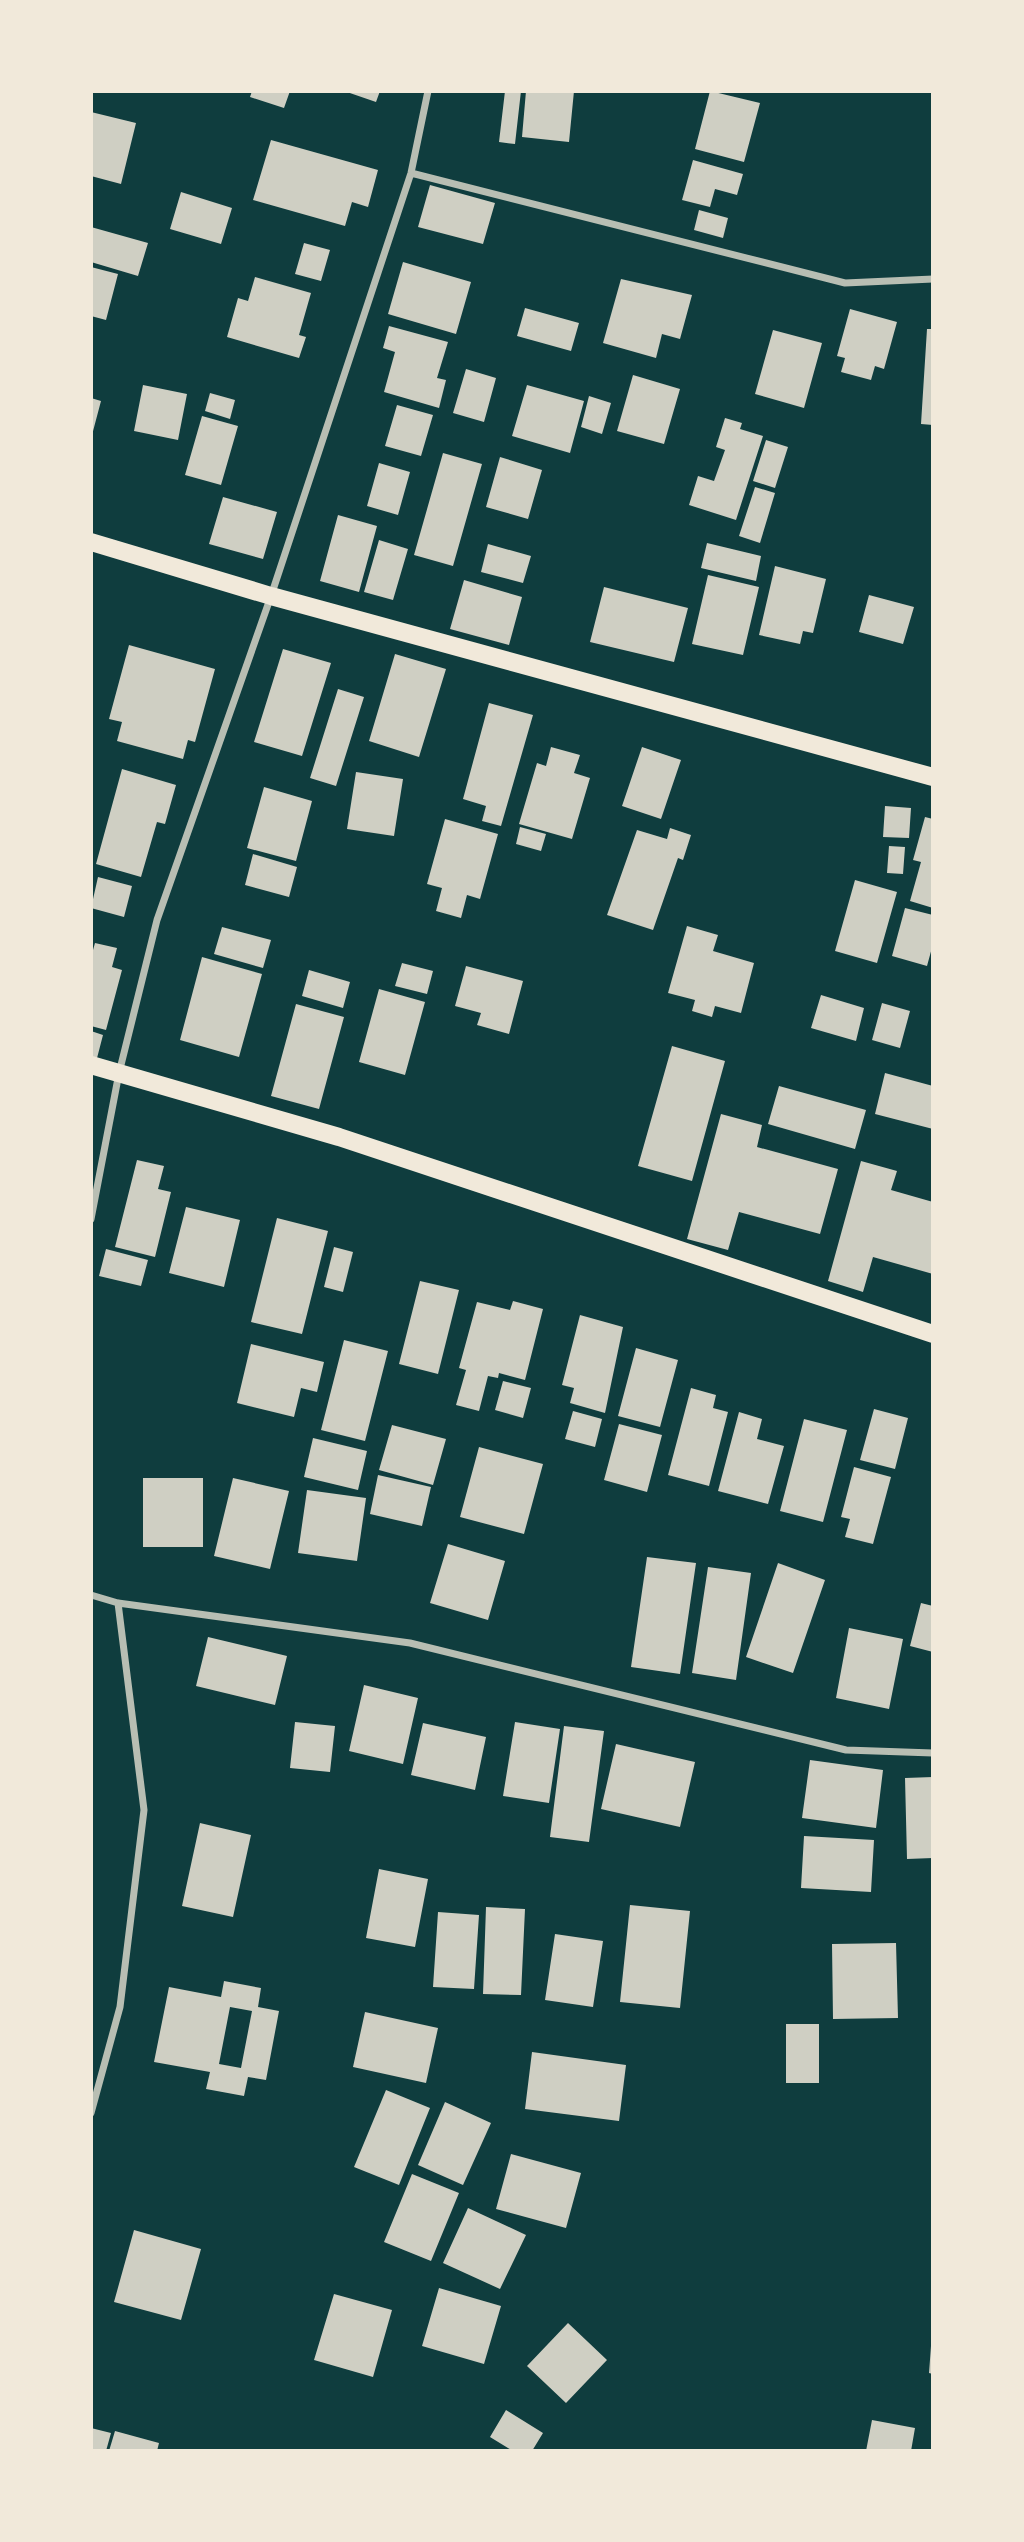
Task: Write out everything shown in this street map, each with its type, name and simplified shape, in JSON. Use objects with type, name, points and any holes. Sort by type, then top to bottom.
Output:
[{"type":"main road","points":[[91,542],[271,596],[933,777]]},
{"type":"main road","points":[[91,1065],[340,1137],[933,1334]]},
{"type":"street","points":[[91,1219],[119,1073],[158,919],[271,596],[411,173],[428,91]]},
{"type":"street","points":[[411,173],[845,282],[933,279]]},
{"type":"street","points":[[91,1595],[118,1603],[410,1643],[846,1750],[933,1754]]},
{"type":"street","points":[[91,2113],[120,2007],[144,1810],[118,1603]]},
{"type":"building","points":[[252,91],[290,91],[284,108],[250,97]]},
{"type":"building","points":[[344,91],[380,91],[376,102]]},
{"type":"building","points":[[505,91],[521,91],[515,144],[499,142]]},
{"type":"building","points":[[526,91],[574,91],[569,142],[522,137]]},
{"type":"building","points":[[710,91],[760,103],[744,162],[695,149]]},
{"type":"building","points":[[91,112],[136,123],[121,184],[91,176]]},
{"type":"building","points":[[271,140],[378,170],[368,207],[352,202],[345,226],[253,200]]},
{"type":"building","points":[[693,160],[743,174],[737,195],[715,189],[710,207],[682,200]]},
{"type":"building","points":[[430,185],[495,203],[483,244],[418,227]]},
{"type":"building","points":[[181,192],[232,208],[221,244],[170,229]]},
{"type":"building","points":[[699,210],[728,218],[723,238],[694,230]]},
{"type":"building","points":[[91,227],[148,243],[138,276],[91,262]]},
{"type":"building","points":[[304,243],[330,250],[321,281],[295,274]]},
{"type":"building","points":[[403,262],[471,282],[456,334],[388,314]]},
{"type":"building","points":[[91,267],[118,274],[106,320],[91,316]]},
{"type":"building","points":[[255,277],[311,293],[299,335],[306,337],[299,358],[227,337],[238,298],[248,301]]},
{"type":"building","points":[[621,279],[692,295],[680,339],[662,334],[656,358],[603,343]]},
{"type":"building","points":[[525,308],[579,323],[571,351],[517,336]]},
{"type":"building","points":[[850,309],[897,322],[884,369],[875,366],[871,380],[841,372],[845,358],[837,356]]},
{"type":"building","points":[[389,326],[448,342],[437,378],[446,380],[439,408],[384,392],[395,352],[383,348]]},
{"type":"building","points":[[927,329],[933,329],[933,425],[921,424]]},
{"type":"building","points":[[773,330],[822,343],[804,408],[755,394]]},
{"type":"building","points":[[466,369],[496,378],[484,422],[453,413]]},
{"type":"building","points":[[633,375],[680,389],[664,444],[617,431]]},
{"type":"building","points":[[143,385],[187,394],[178,440],[134,431]]},
{"type":"building","points":[[527,385],[584,401],[570,453],[512,436]]},
{"type":"building","points":[[210,393],[235,400],[230,419],[205,411]]},
{"type":"building","points":[[589,396],[611,403],[602,434],[581,427]]},
{"type":"building","points":[[91,398],[101,401],[92,435],[91,434]]},
{"type":"building","points":[[397,405],[433,415],[421,456],[385,446]]},
{"type":"building","points":[[202,416],[238,426],[221,485],[185,475]]},
{"type":"building","points":[[725,418],[742,423],[740,429],[763,436],[736,520],[689,505],[698,476],[714,481],[725,450],[716,447]]},
{"type":"building","points":[[766,440],[788,447],[775,488],[753,481]]},
{"type":"building","points":[[443,453],[482,464],[453,566],[414,555]]},
{"type":"building","points":[[500,457],[542,470],[528,519],[486,507]]},
{"type":"building","points":[[379,463],[410,472],[398,515],[367,506]]},
{"type":"building","points":[[755,487],[775,493],[760,543],[739,536]]},
{"type":"building","points":[[223,497],[277,512],[263,559],[209,544]]},
{"type":"building","points":[[338,515],[377,526],[359,592],[320,581]]},
{"type":"building","points":[[379,540],[408,549],[393,600],[364,592]]},
{"type":"building","points":[[707,543],[761,556],[756,581],[701,568]]},
{"type":"building","points":[[488,544],[531,556],[523,583],[481,572]]},
{"type":"building","points":[[775,566],[826,579],[813,633],[803,631],[800,644],[759,635]]},
{"type":"building","points":[[708,575],[759,587],[743,655],[692,644]]},
{"type":"building","points":[[464,580],[522,597],[509,645],[450,629]]},
{"type":"building","points":[[604,587],[688,608],[674,662],[590,642]]},
{"type":"building","points":[[869,595],[914,607],[903,644],[859,632]]},
{"type":"building","points":[[129,645],[215,669],[195,742],[188,740],[183,759],[117,741],[122,722],[109,719]]},
{"type":"building","points":[[283,649],[331,663],[302,756],[254,742]]},
{"type":"building","points":[[395,654],[446,669],[419,757],[369,741]]},
{"type":"building","points":[[338,689],[364,697],[336,786],[310,778]]},
{"type":"building","points":[[489,703],[533,715],[501,826],[482,821],[486,806],[463,799]]},
{"type":"building","points":[[551,747],[580,755],[574,773],[590,778],[572,839],[519,824],[537,763],[546,766]]},
{"type":"building","points":[[642,747],[681,760],[661,819],[622,806]]},
{"type":"building","points":[[122,769],[176,785],[165,824],[157,822],[141,877],[96,864]]},
{"type":"building","points":[[356,772],[403,779],[394,836],[347,829]]},
{"type":"building","points":[[264,787],[312,801],[296,861],[247,848]]},
{"type":"building","points":[[885,806],[911,808],[909,838],[883,837]]},
{"type":"building","points":[[925,817],[933,819],[933,908],[910,901],[921,862],[913,860]]},
{"type":"building","points":[[445,819],[498,834],[480,899],[467,895],[461,918],[436,911],[442,888],[427,884]]},
{"type":"building","points":[[520,827],[546,834],[541,851],[516,844]]},
{"type":"building","points":[[670,828],[691,835],[683,860],[678,858],[653,930],[607,915],[637,830],[667,839]]},
{"type":"building","points":[[889,846],[905,847],[903,874],[887,873]]},
{"type":"building","points":[[253,854],[297,867],[289,897],[245,885]]},
{"type":"building","points":[[98,877],[132,886],[124,917],[91,908]]},
{"type":"building","points":[[855,880],[897,892],[877,963],[835,951]]},
{"type":"building","points":[[905,908],[933,915],[933,944],[927,966],[892,956]]},
{"type":"building","points":[[687,926],[718,935],[713,951],[754,963],[741,1013],[715,1006],[712,1017],[692,1011],[695,1000],[668,993]]},
{"type":"building","points":[[222,927],[271,940],[263,968],[214,954]]},
{"type":"building","points":[[95,943],[117,948],[112,967],[122,970],[106,1030],[91,1026],[91,957]]},
{"type":"building","points":[[202,957],[262,974],[239,1057],[180,1040]]},
{"type":"building","points":[[402,963],[433,971],[427,994],[395,986]]},
{"type":"building","points":[[466,966],[523,981],[509,1034],[477,1025],[481,1013],[455,1006]]},
{"type":"building","points":[[309,970],[350,982],[343,1008],[302,996]]},
{"type":"building","points":[[379,989],[425,1002],[405,1075],[359,1062]]},
{"type":"building","points":[[821,995],[864,1008],[856,1041],[811,1028]]},
{"type":"building","points":[[882,1003],[910,1011],[900,1048],[872,1040]]},
{"type":"building","points":[[296,1004],[344,1017],[319,1109],[271,1096]]},
{"type":"building","points":[[91,1031],[103,1035],[96,1062],[91,1061]]},
{"type":"building","points":[[672,1046],[725,1061],[692,1181],[638,1166]]},
{"type":"building","points":[[885,1073],[933,1086],[933,1129],[875,1114]]},
{"type":"building","points":[[779,1086],[866,1110],[855,1149],[768,1124]]},
{"type":"building","points":[[721,1114],[762,1125],[757,1147],[838,1169],[820,1234],[739,1212],[728,1250],[687,1239]]},
{"type":"building","points":[[137,1160],[164,1166],[158,1189],[171,1192],[155,1257],[115,1247]]},
{"type":"building","points":[[861,1161],[897,1171],[891,1190],[933,1202],[933,1274],[873,1257],[863,1292],[828,1281]]},
{"type":"building","points":[[186,1207],[240,1220],[224,1287],[169,1273]]},
{"type":"building","points":[[277,1218],[328,1231],[302,1334],[251,1322]]},
{"type":"building","points":[[334,1247],[353,1252],[343,1292],[324,1287]]},
{"type":"building","points":[[106,1249],[148,1260],[141,1286],[99,1276]]},
{"type":"building","points":[[420,1281],[459,1290],[438,1374],[399,1364]]},
{"type":"building","points":[[513,1301],[543,1309],[525,1380],[499,1373],[498,1378],[488,1376],[479,1411],[456,1405],[466,1370],[459,1368],[477,1302],[510,1310]]},
{"type":"building","points":[[580,1315],[623,1327],[605,1413],[570,1403],[574,1388],[562,1385]]},
{"type":"building","points":[[344,1340],[388,1351],[365,1441],[321,1430]]},
{"type":"building","points":[[251,1344],[324,1362],[317,1392],[301,1388],[294,1417],[237,1403]]},
{"type":"building","points":[[636,1348],[678,1360],[660,1427],[618,1416]]},
{"type":"building","points":[[503,1381],[531,1388],[523,1418],[495,1410]]},
{"type":"building","points":[[691,1388],[716,1395],[713,1408],[728,1412],[709,1486],[668,1475]]},
{"type":"building","points":[[874,1409],[908,1418],[895,1469],[860,1460]]},
{"type":"building","points":[[573,1411],[602,1419],[595,1447],[565,1439]]},
{"type":"building","points":[[739,1412],[762,1419],[757,1439],[784,1446],[768,1504],[718,1491]]},
{"type":"building","points":[[804,1419],[847,1430],[823,1522],[780,1511]]},
{"type":"building","points":[[619,1424],[662,1435],[647,1492],[604,1480]]},
{"type":"building","points":[[392,1425],[446,1439],[433,1485],[379,1470]]},
{"type":"building","points":[[313,1438],[367,1451],[358,1490],[304,1477]]},
{"type":"building","points":[[479,1447],[543,1464],[524,1534],[460,1517]]},
{"type":"building","points":[[854,1467],[891,1477],[873,1544],[845,1537],[850,1519],[841,1517]]},
{"type":"building","points":[[378,1475],[431,1487],[422,1526],[370,1514]]},
{"type":"building","points":[[143,1478],[203,1478],[203,1547],[143,1547]]},
{"type":"building","points":[[233,1478],[289,1491],[270,1569],[214,1556]]},
{"type":"building","points":[[307,1490],[366,1498],[357,1561],[298,1553]]},
{"type":"building","points":[[448,1544],[505,1561],[488,1620],[430,1603]]},
{"type":"building","points":[[647,1557],[696,1563],[680,1674],[631,1667]]},
{"type":"building","points":[[778,1563],[825,1580],[793,1673],[746,1657]]},
{"type":"building","points":[[708,1567],[751,1573],[736,1680],[692,1673]]},
{"type":"building","points":[[921,1603],[933,1606],[933,1652],[910,1646]]},
{"type":"building","points":[[849,1628],[903,1639],[889,1709],[836,1698]]},
{"type":"building","points":[[208,1637],[287,1656],[275,1705],[196,1686]]},
{"type":"building","points":[[364,1685],[418,1698],[403,1764],[349,1751]]},
{"type":"building","points":[[295,1722],[335,1726],[330,1772],[290,1768]]},
{"type":"building","points":[[515,1722],[560,1729],[549,1803],[503,1796]]},
{"type":"building","points":[[423,1723],[486,1737],[475,1790],[411,1775]]},
{"type":"building","points":[[564,1726],[604,1731],[589,1842],[550,1837]]},
{"type":"building","points":[[616,1744],[695,1762],[680,1827],[601,1809]]},
{"type":"building","points":[[810,1760],[883,1770],[876,1828],[802,1818]]},
{"type":"building","points":[[933,1777],[933,1858],[907,1859],[905,1778]]},
{"type":"building","points":[[200,1823],[251,1835],[233,1917],[182,1906]]},
{"type":"building","points":[[804,1836],[874,1840],[871,1892],[801,1888]]},
{"type":"building","points":[[379,1869],[428,1879],[415,1947],[366,1938]]},
{"type":"building","points":[[630,1905],[690,1911],[680,2008],[620,2002]]},
{"type":"building","points":[[486,1907],[525,1909],[521,1995],[483,1994]]},
{"type":"building","points":[[438,1912],[479,1915],[474,1989],[433,1987]]},
{"type":"building","points":[[555,1934],[603,1941],[593,2007],[545,2000]]},
{"type":"building","points":[[896,1943],[898,2018],[833,2019],[832,1944]]},
{"type":"building","points":[[224,1981],[261,1988],[258,2007],[279,2011],[266,2080],[248,2077],[244,2096],[206,2089],[210,2072],[154,2062],[169,1987],[221,1997]],"holes":[[[230,2007],[252,2011],[241,2068],[219,2064]]]},
{"type":"building","points":[[365,2012],[438,2028],[426,2083],[353,2067]]},
{"type":"building","points":[[786,2024],[819,2024],[819,2083],[786,2083]]},
{"type":"building","points":[[532,2052],[626,2065],[619,2121],[525,2109]]},
{"type":"building","points":[[386,2090],[430,2108],[399,2185],[354,2167]]},
{"type":"building","points":[[445,2102],[491,2123],[463,2185],[418,2165]]},
{"type":"building","points":[[511,2154],[581,2173],[566,2228],[496,2209]]},
{"type":"building","points":[[412,2174],[459,2193],[431,2261],[384,2242]]},
{"type":"building","points":[[468,2208],[526,2235],[500,2289],[443,2263]]},
{"type":"building","points":[[134,2230],[201,2249],[181,2320],[114,2302]]},
{"type":"building","points":[[439,2288],[501,2306],[484,2364],[422,2346]]},
{"type":"building","points":[[334,2294],[392,2310],[373,2377],[314,2360]]},
{"type":"building","points":[[568,2323],[607,2360],[566,2403],[527,2366]]},
{"type":"building","points":[[933,2346],[933,2374],[929,2373]]},
{"type":"building","points":[[506,2410],[543,2433],[532,2451],[513,2451],[490,2437]]},
{"type":"building","points":[[872,2420],[915,2428],[911,2451],[866,2451]]},
{"type":"building","points":[[91,2428],[111,2433],[106,2451],[91,2451]]},
{"type":"building","points":[[115,2431],[159,2443],[157,2451],[109,2451]]}]
